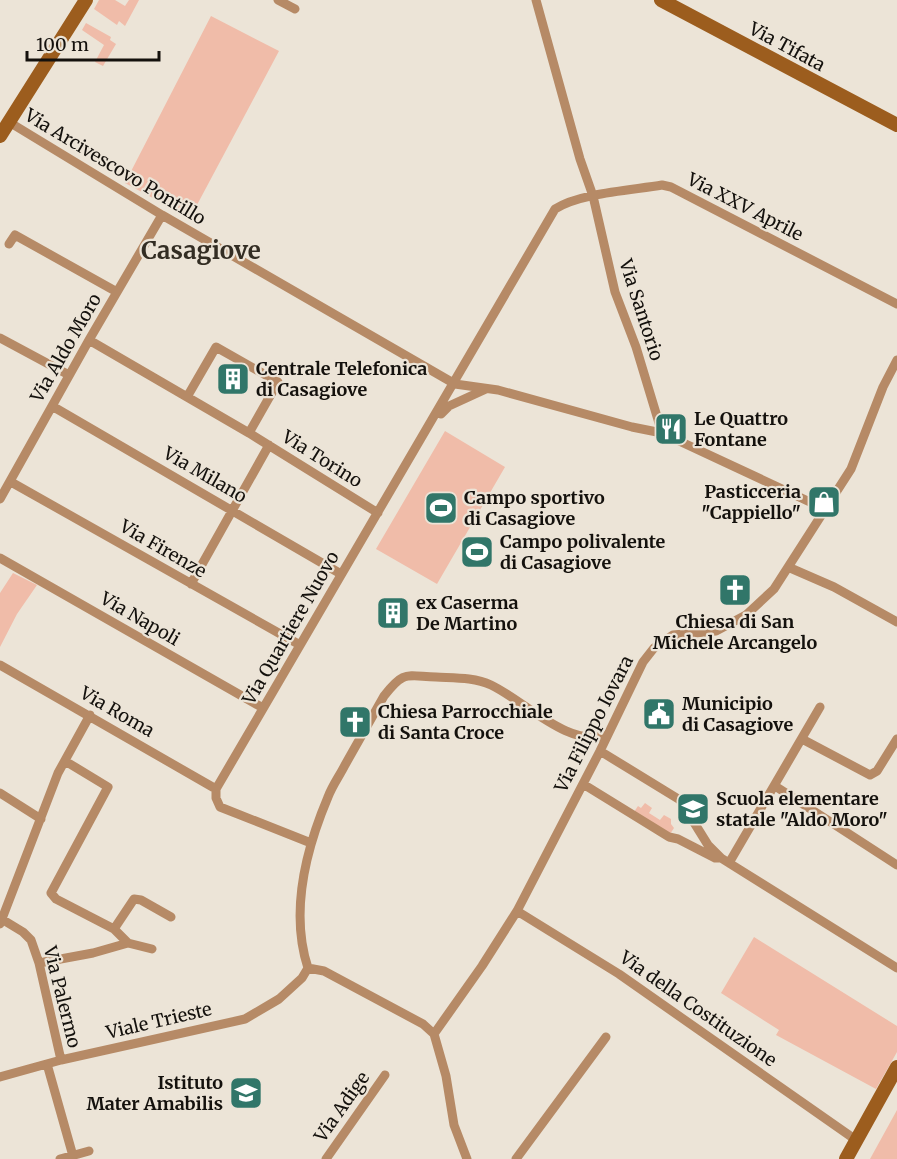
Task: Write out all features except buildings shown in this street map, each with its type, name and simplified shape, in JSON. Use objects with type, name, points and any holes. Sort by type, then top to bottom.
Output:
[{"type":"street","points":[[0,136],[4,120],[86,0]]},
{"type":"street","points":[[278,0],[295,9]]},
{"type":"street","name":"Via Santorio","points":[[536,0],[580,159],[593,196],[615,292],[636,347],[662,433]]},
{"type":"street","name":"Via Tifata","points":[[661,0],[897,125]]},
{"type":"street","name":"Via Arcivescovo Pontillo","points":[[4,120],[162,215],[455,384]]},
{"type":"street","name":"Via XXV Aprile","points":[[455,384],[555,209],[593,196],[662,185],[671,187],[897,304]]},
{"type":"street","name":"Via Aldo Moro","points":[[0,499],[162,215]]},
{"type":"street","points":[[9,244],[15,235],[117,292]]},
{"type":"street","points":[[0,338],[69,375]]},
{"type":"street","name":"Via Torino","points":[[89,340],[270,445],[378,513]]},
{"type":"street","points":[[187,398],[216,346],[278,382],[249,433]]},
{"type":"street","name":"Via Filippo Iovara","points":[[434,1034],[517,911],[600,751],[643,662],[654,648],[673,635],[716,631],[746,615],[774,589],[851,469],[883,387],[897,360]]},
{"type":"street","points":[[455,384],[487,388],[662,433],[825,509]]},
{"type":"street","name":"Via Quartiere Nuovo","points":[[216,789],[455,384]]},
{"type":"street","points":[[429,427],[449,406],[487,388]]},
{"type":"street","name":"Via Milano","points":[[52,406],[341,574]]},
{"type":"street","points":[[191,584],[270,445]]},
{"type":"street","name":"Via Firenze","points":[[10,482],[300,645]]},
{"type":"street","name":"Via Napoli","points":[[0,558],[263,708]]},
{"type":"street","points":[[788,567],[834,587],[897,622]]},
{"type":"street","name":"Via Roma","points":[[0,664],[216,789]]},
{"type":"street","points":[[462,1157],[446,1076],[434,1034],[423,1024],[324,972],[308,968],[304,956],[301,915],[302,888],[311,843],[328,795],[384,696],[394,683],[404,676],[475,680],[500,691],[552,724],[590,739],[607,735]]},
{"type":"street","points":[[725,861],[775,786],[820,707]]},
{"type":"street","points":[[1,921],[58,772],[90,715]]},
{"type":"street","points":[[802,739],[870,775],[877,771],[896,744]]},
{"type":"street","points":[[600,751],[680,800],[708,845],[725,861],[897,968]]},
{"type":"street","points":[[65,761],[108,787],[51,893],[56,899],[114,929],[128,943]]},
{"type":"street","points":[[583,784],[669,837],[725,861]]},
{"type":"street","points":[[775,786],[897,865]]},
{"type":"street","points":[[216,789],[216,798],[220,807],[311,843]]},
{"type":"street","points":[[0,793],[41,819]]},
{"type":"street","points":[[114,929],[134,899],[141,900],[171,916]]},
{"type":"street","name":"Via della Costituzione","points":[[517,911],[619,974],[856,1140]]},
{"type":"street","name":"Via Palermo","points":[[1,921],[23,932],[31,940],[39,963],[61,1060]]},
{"type":"street","points":[[39,963],[93,953],[128,943],[152,949]]},
{"type":"street","name":"Viale Trieste","points":[[0,1077],[61,1060],[245,1019],[279,999],[302,978],[308,968]]},
{"type":"street","points":[[516,1159],[606,1037]]},
{"type":"street","points":[[47,1064],[73,1156]]},
{"type":"street","points":[[846,1159],[897,1067]]},
{"type":"street","name":"Via Adige","points":[[326,1159],[385,1075]]},
{"type":"street","points":[[60,1159],[89,1151]]},
{"type":"shaded area","points":[[99,0],[115,0],[125,6],[129,0],[139,0],[125,26],[119,21],[117,25],[94,9]]},
{"type":"shaded area","points":[[211,16],[279,51],[190,218],[125,183]]},
{"type":"shaded area","points":[[86,23],[111,37],[110,40],[116,44],[103,66],[95,62],[104,45],[82,30]]},
{"type":"shaded area","name":"Campo sportivo di Casagiove","points":[[445,431],[505,467],[437,584],[376,549]]},
{"type":"shaded area","points":[[13,573],[37,585],[17,614],[0,647],[0,593]]},
{"type":"shaded area","points":[[645,803],[652,808],[649,813],[660,820],[664,815],[671,819],[674,828],[670,834],[634,812],[638,806],[641,808]]},
{"type":"shaded area","points":[[754,937],[897,1026],[897,1052],[876,1089],[776,1035],[779,1030],[721,993]]},
{"type":"shaded area","points":[[897,1110],[897,1159],[870,1159]]},
{"type":"place","name":"Centrale Telefonica di Casagiove","points":[[233,379]]},
{"type":"place","name":"Le Quattro Fontane","points":[[671,429]]},
{"type":"place","name":"Pasticceria \"Cappiello\"","points":[[824,502]]},
{"type":"place","name":"Campo sportivo di Casagiove","points":[[441,508]]},
{"type":"place","name":"Campo polivalente di Casagiove","points":[[477,552]]},
{"type":"place","name":"Chiesa di San Michele Arcangelo","points":[[735,590]]},
{"type":"place","name":"ex Caserma De Martino","points":[[393,613]]},
{"type":"place","name":"Municipio di Casagiove","points":[[659,714]]},
{"type":"place","name":"Chiesa Parrocchiale di Santa Croce","points":[[355,722]]},
{"type":"place","name":"Scuola elementare statale \"Aldo Moro\"","points":[[693,809]]},
{"type":"place","name":"Istituto Mater Amabilis","points":[[246,1093]]},
{"type":"district","name":"Casagiove","points":[[201,251]]}]
